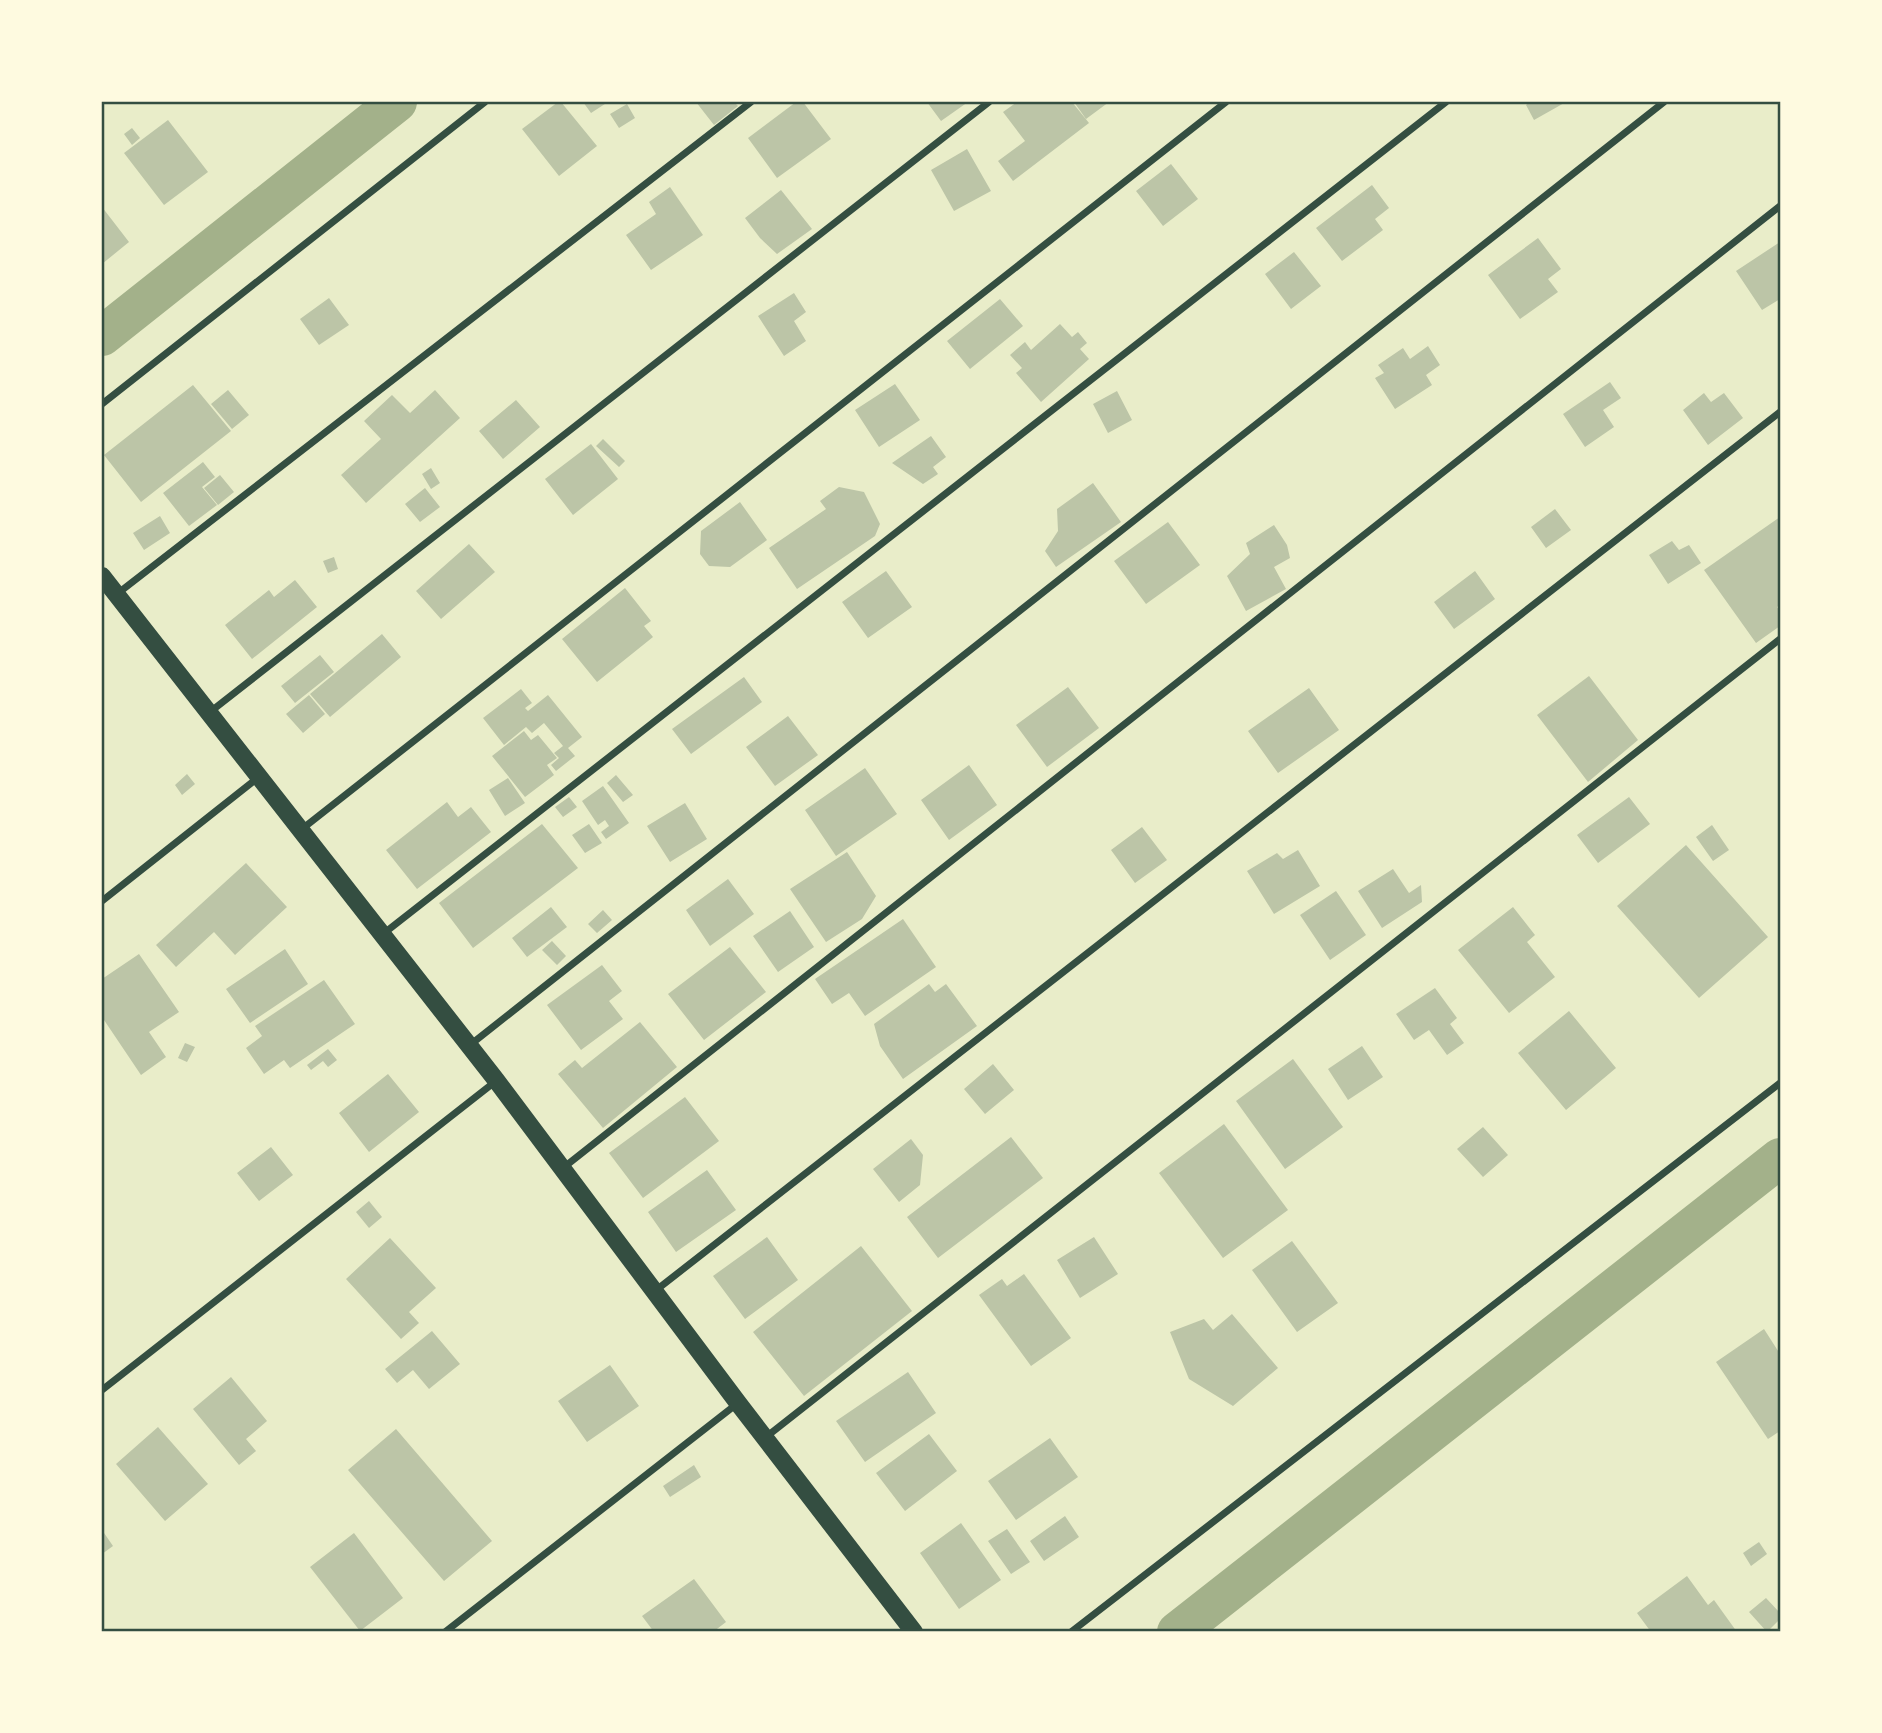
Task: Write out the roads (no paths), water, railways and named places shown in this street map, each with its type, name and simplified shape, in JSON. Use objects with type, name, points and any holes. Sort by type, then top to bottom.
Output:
[{"type":"main road","points":[[102,576],[470,1046],[914,1632]]},
{"type":"street","points":[[102,404],[485,102]]},
{"type":"street","points":[[116,594],[751,102]]},
{"type":"street","points":[[210,712],[989,102]]},
{"type":"street","points":[[302,830],[1226,102]]},
{"type":"street","points":[[383,934],[1446,102]]},
{"type":"street","points":[[470,1046],[1664,102]]},
{"type":"street","points":[[562,1169],[1780,206]]},
{"type":"street","points":[[655,1291],[1780,412]]},
{"type":"street","points":[[765,1438],[1780,639]]},
{"type":"street","points":[[102,901],[260,776]]},
{"type":"street","points":[[102,1390],[496,1080]]},
{"type":"street","points":[[1071,1632],[1780,1083]]},
{"type":"street","points":[[445,1632],[738,1402]]},
{"type":"waterway","points":[[102,336],[397,102]]},
{"type":"waterway","points":[[1177,1632],[1780,1158]]}]
